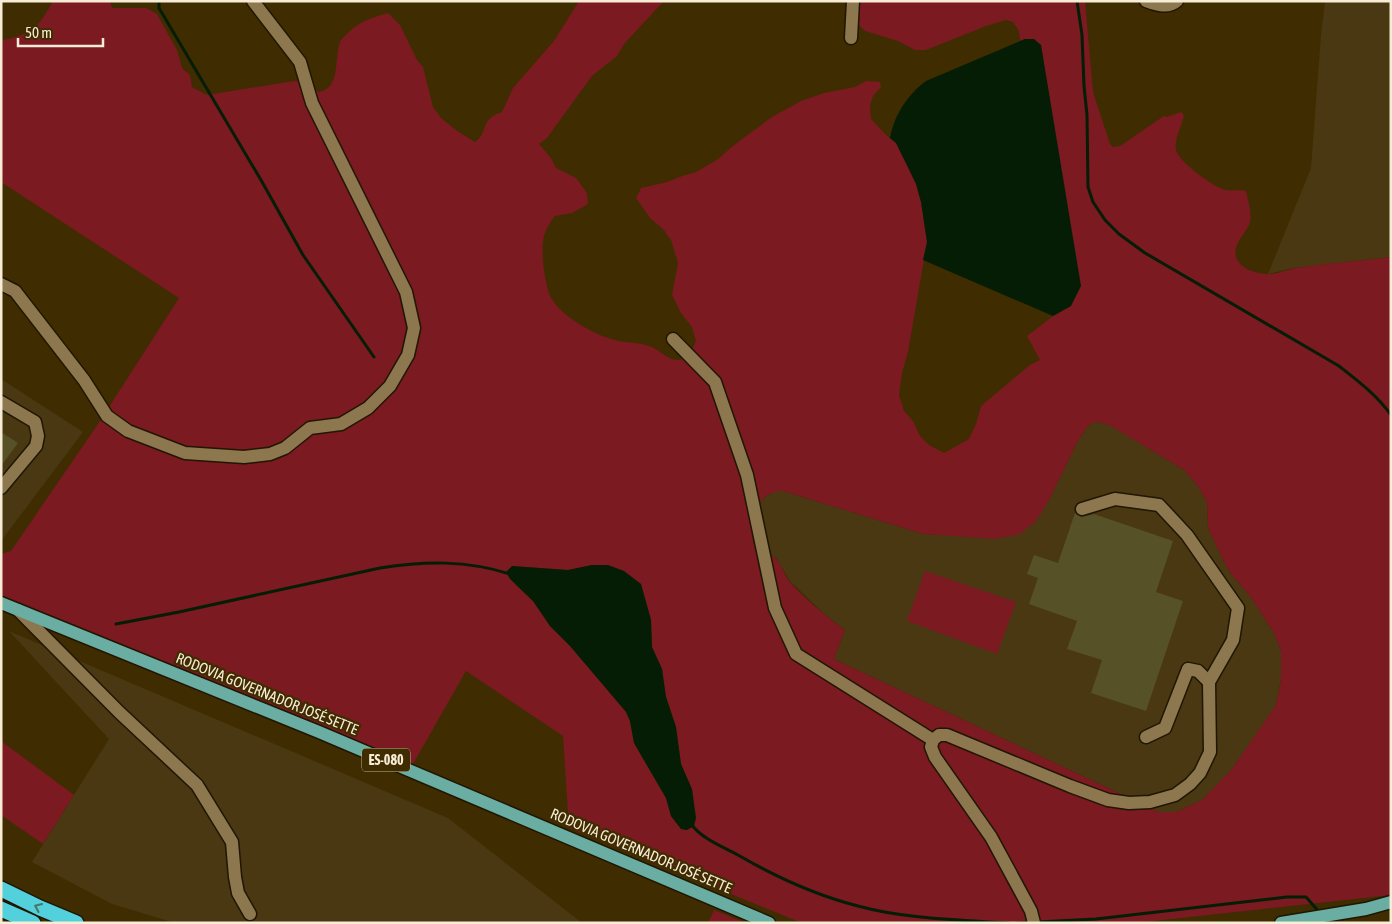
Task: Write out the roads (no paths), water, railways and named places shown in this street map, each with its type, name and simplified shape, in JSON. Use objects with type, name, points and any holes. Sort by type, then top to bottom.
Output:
[{"type":"highway","points":[[1,889],[76,923]]},
{"type":"highway","points":[[1,909],[33,923]]},
{"type":"main road","name":"RODOVIA GOVERNADOR JOSÉ SETTE","points":[[1,603],[319,732],[769,923]]},
{"type":"main road","points":[[1281,923],[1366,909],[1391,902]]},
{"type":"street","points":[[1,284],[15,291],[84,380],[107,416],[128,431],[184,453],[244,457],[270,454],[285,448],[310,428],[341,424],[368,408],[390,386],[408,355],[414,328],[406,292],[312,103],[300,62],[253,1]]},
{"type":"street","points":[[851,38],[853,1]]},
{"type":"street","points":[[1146,1],[1172,6],[1177,1]]},
{"type":"street","points":[[673,339],[715,382],[747,475],[775,608],[796,654],[933,740]]},
{"type":"street","points":[[1,402],[35,422],[38,436],[36,446],[1,488]]},
{"type":"street","points":[[1033,919],[1031,911],[991,837],[935,757],[932,747],[933,740],[939,735],[947,735],[1108,800],[1130,803],[1150,802],[1175,795],[1190,784],[1200,773],[1210,752],[1209,682],[1233,640],[1238,608],[1188,535],[1159,505],[1115,499],[1082,509]]},
{"type":"street","points":[[18,610],[119,712],[197,785],[232,842],[238,893],[250,914]]},
{"type":"street","points":[[1146,737],[1165,728],[1188,669],[1198,671],[1209,682]]},
{"type":"waterway","points":[[159,1],[159,8],[303,255],[374,357]]},
{"type":"waterway","points":[[1077,1],[1082,35],[1087,115],[1088,187],[1093,202],[1105,220],[1119,234],[1145,253],[1339,366],[1373,395],[1391,415]]},
{"type":"waterway","points":[[116,624],[380,568],[445,563],[477,566],[510,574]]},
{"type":"waterway","points":[[691,824],[719,846],[767,871],[796,885],[842,902],[895,914],[1009,923]]},
{"type":"waterway","points":[[1038,922],[1096,919],[1287,897],[1306,897],[1320,913]]},
{"type":"waterway","points":[[1017,923],[1032,922]]}]
